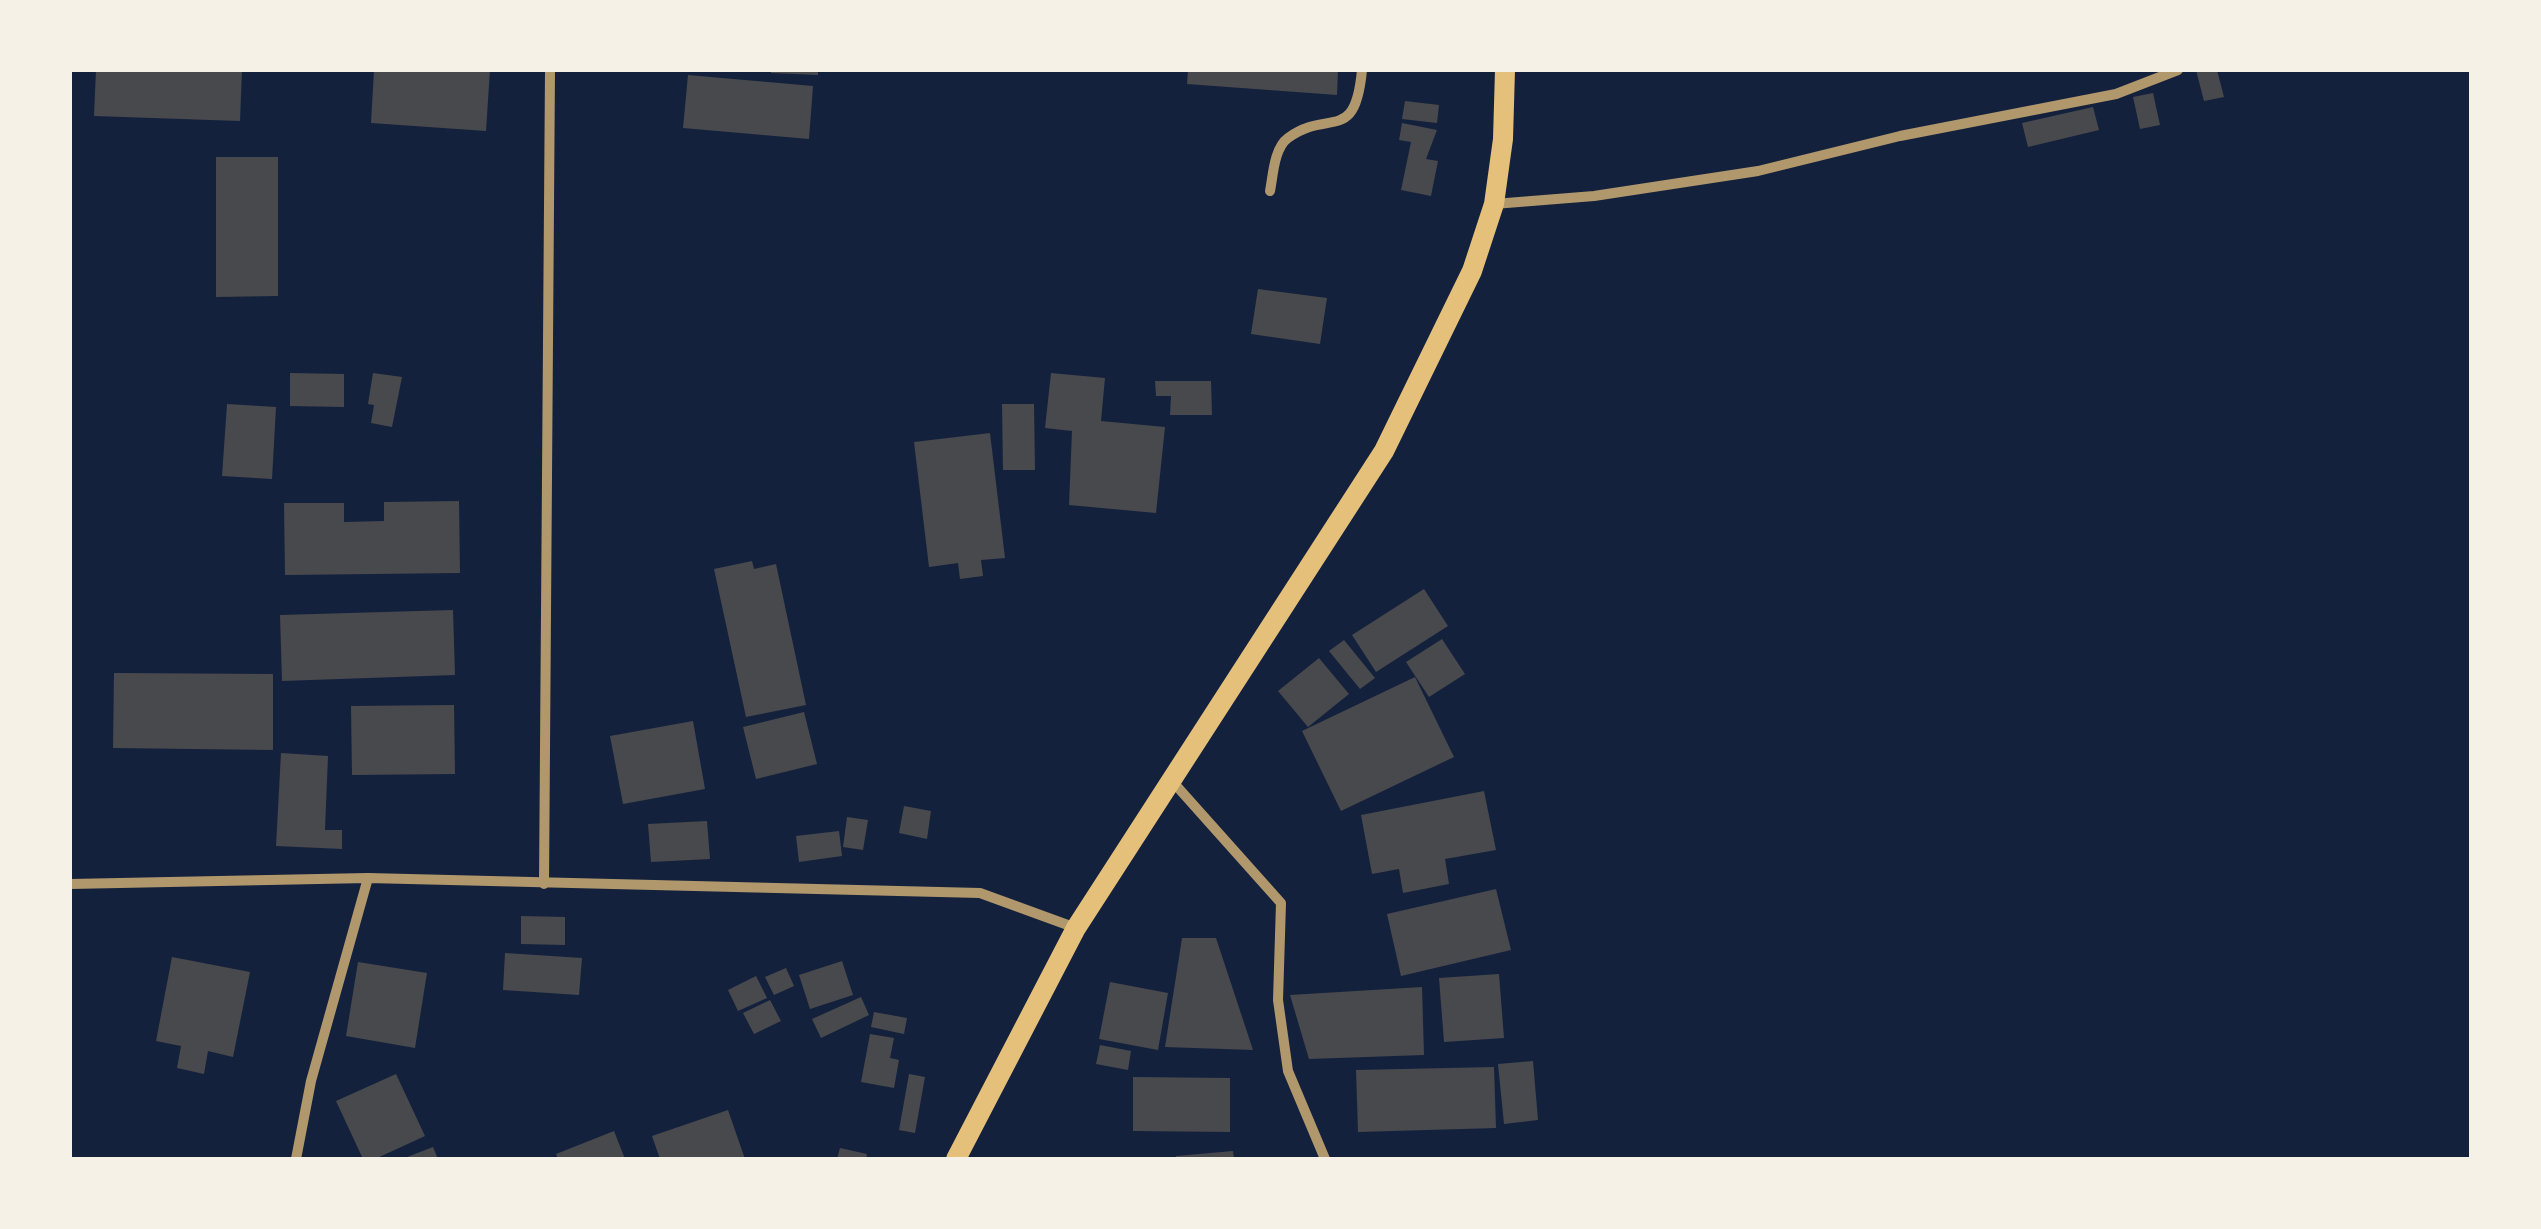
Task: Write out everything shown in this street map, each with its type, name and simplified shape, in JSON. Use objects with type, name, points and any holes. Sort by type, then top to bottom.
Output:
[{"type":"main road","points":[[956,1159],[1076,928],[1384,451],[1472,270],[1494,204],[1503,138],[1505,70]]},
{"type":"street","points":[[544,884],[550,70]]},
{"type":"street","points":[[1270,191],[1279,151],[1286,139],[1350,115],[1359,100],[1362,70]]},
{"type":"street","points":[[1494,204],[1594,196],[1758,171],[1900,136],[2116,94],[2178,70]]},
{"type":"street","points":[[1173,782],[1282,903],[1278,1000],[1288,1071],[1325,1150],[1325,1159]]},
{"type":"street","points":[[296,1159],[311,1081],[368,878]]},
{"type":"street","points":[[70,884],[368,878],[980,893],[1076,928]]},
{"type":"building","points":[[96,70],[242,70],[240,121],[94,116]]},
{"type":"building","points":[[374,70],[490,70],[486,131],[371,123]]},
{"type":"building","points":[[818,70],[818,75],[771,73]]},
{"type":"building","points":[[1188,70],[1338,70],[1337,95],[1187,84]]},
{"type":"building","points":[[2196,70],[2217,70],[2224,97],[2204,101]]},
{"type":"building","points":[[688,75],[813,86],[809,139],[683,128]]},
{"type":"building","points":[[2153,93],[2160,125],[2140,129],[2133,97]]},
{"type":"building","points":[[1405,101],[1439,105],[1437,123],[1402,119]]},
{"type":"building","points":[[2093,107],[2099,130],[2028,147],[2022,123]]},
{"type":"building","points":[[1402,123],[1437,130],[1426,159],[1438,161],[1431,196],[1401,190],[1411,142],[1399,140]]},
{"type":"building","points":[[216,157],[278,157],[278,296],[216,297]]},
{"type":"building","points":[[1258,289],[1327,298],[1320,344],[1251,334]]},
{"type":"building","points":[[290,373],[344,374],[344,407],[290,406]]},
{"type":"building","points":[[373,373],[402,377],[392,427],[371,423],[374,405],[368,404]]},
{"type":"building","points":[[1051,373],[1105,378],[1101,421],[1165,427],[1156,513],[1069,505],[1072,431],[1045,428]]},
{"type":"building","points":[[1155,381],[1211,381],[1212,415],[1170,415],[1171,396],[1156,396]]},
{"type":"building","points":[[227,404],[276,407],[272,479],[222,476]]},
{"type":"building","points":[[1002,404],[1034,404],[1035,470],[1003,470]]},
{"type":"building","points":[[990,433],[1005,558],[981,560],[983,576],[960,579],[958,563],[929,567],[914,442]]},
{"type":"building","points":[[459,501],[460,573],[285,575],[284,503],[344,503],[344,522],[384,521],[384,502]]},
{"type":"building","points":[[752,561],[754,569],[776,564],[806,705],[746,717],[714,569]]},
{"type":"building","points":[[1424,589],[1448,626],[1376,672],[1352,635]]},
{"type":"building","points":[[453,610],[455,675],[282,681],[280,615]]},
{"type":"building","points":[[1442,639],[1465,674],[1429,697],[1406,662]]},
{"type":"building","points":[[1344,640],[1375,678],[1360,689],[1329,651]]},
{"type":"building","points":[[1319,658],[1349,694],[1308,727],[1278,691]]},
{"type":"building","points":[[114,673],[273,674],[273,750],[113,748]]},
{"type":"building","points":[[1415,677],[1454,757],[1341,811],[1302,731]]},
{"type":"building","points":[[454,705],[455,774],[352,775],[351,706]]},
{"type":"building","points":[[804,712],[817,764],[756,779],[743,727]]},
{"type":"building","points":[[693,721],[705,789],[623,804],[610,736]]},
{"type":"building","points":[[281,753],[328,756],[325,830],[342,830],[342,849],[276,846]]},
{"type":"building","points":[[1484,791],[1496,850],[1445,859],[1449,884],[1403,893],[1399,869],[1372,874],[1361,815]]},
{"type":"building","points":[[904,806],[931,811],[927,839],[899,833]]},
{"type":"building","points":[[847,817],[868,820],[863,850],[843,847]]},
{"type":"building","points":[[707,821],[710,859],[651,862],[648,824]]},
{"type":"building","points":[[839,831],[842,856],[799,862],[796,836]]},
{"type":"building","points":[[1496,889],[1511,950],[1401,976],[1387,914]]},
{"type":"building","points":[[521,916],[565,917],[565,945],[521,944]]},
{"type":"building","points":[[1182,938],[1216,938],[1253,1050],[1165,1047]]},
{"type":"building","points":[[505,953],[582,958],[579,995],[503,990]]},
{"type":"building","points":[[172,957],[250,972],[233,1057],[208,1051],[204,1074],[177,1068],[181,1046],[156,1041]]},
{"type":"building","points":[[842,961],[853,995],[810,1009],[799,975]]},
{"type":"building","points":[[358,962],[427,973],[415,1048],[346,1036]]},
{"type":"building","points":[[786,968],[794,986],[774,995],[765,977]]},
{"type":"building","points":[[1499,974],[1504,1038],[1444,1042],[1439,978]]},
{"type":"building","points":[[756,976],[767,998],[738,1011],[728,990]]},
{"type":"building","points":[[1110,982],[1168,993],[1158,1050],[1099,1039]]},
{"type":"building","points":[[1422,987],[1424,1055],[1309,1059],[1290,995]]},
{"type":"building","points":[[861,997],[869,1015],[821,1038],[812,1019]]},
{"type":"building","points":[[770,1000],[781,1021],[754,1034],[743,1013]]},
{"type":"building","points":[[874,1012],[907,1018],[904,1034],[871,1027]]},
{"type":"building","points":[[870,1034],[894,1038],[890,1058],[899,1060],[894,1088],[861,1082]]},
{"type":"building","points":[[1100,1045],[1131,1051],[1128,1070],[1096,1064]]},
{"type":"building","points":[[1533,1061],[1538,1120],[1504,1124],[1498,1064]]},
{"type":"building","points":[[1494,1067],[1496,1128],[1358,1132],[1356,1070]]},
{"type":"building","points":[[396,1074],[425,1136],[375,1159],[363,1159],[336,1101]]},
{"type":"building","points":[[909,1074],[925,1077],[915,1133],[899,1130]]},
{"type":"building","points":[[1133,1077],[1230,1078],[1230,1132],[1133,1131]]},
{"type":"building","points":[[728,1110],[745,1159],[660,1159],[652,1136]]},
{"type":"building","points":[[614,1131],[625,1159],[558,1159],[556,1154]]},
{"type":"building","points":[[433,1147],[438,1159],[402,1159]]},
{"type":"building","points":[[840,1148],[867,1154],[866,1159],[837,1159]]},
{"type":"building","points":[[1233,1151],[1234,1159],[1176,1156]]}]
